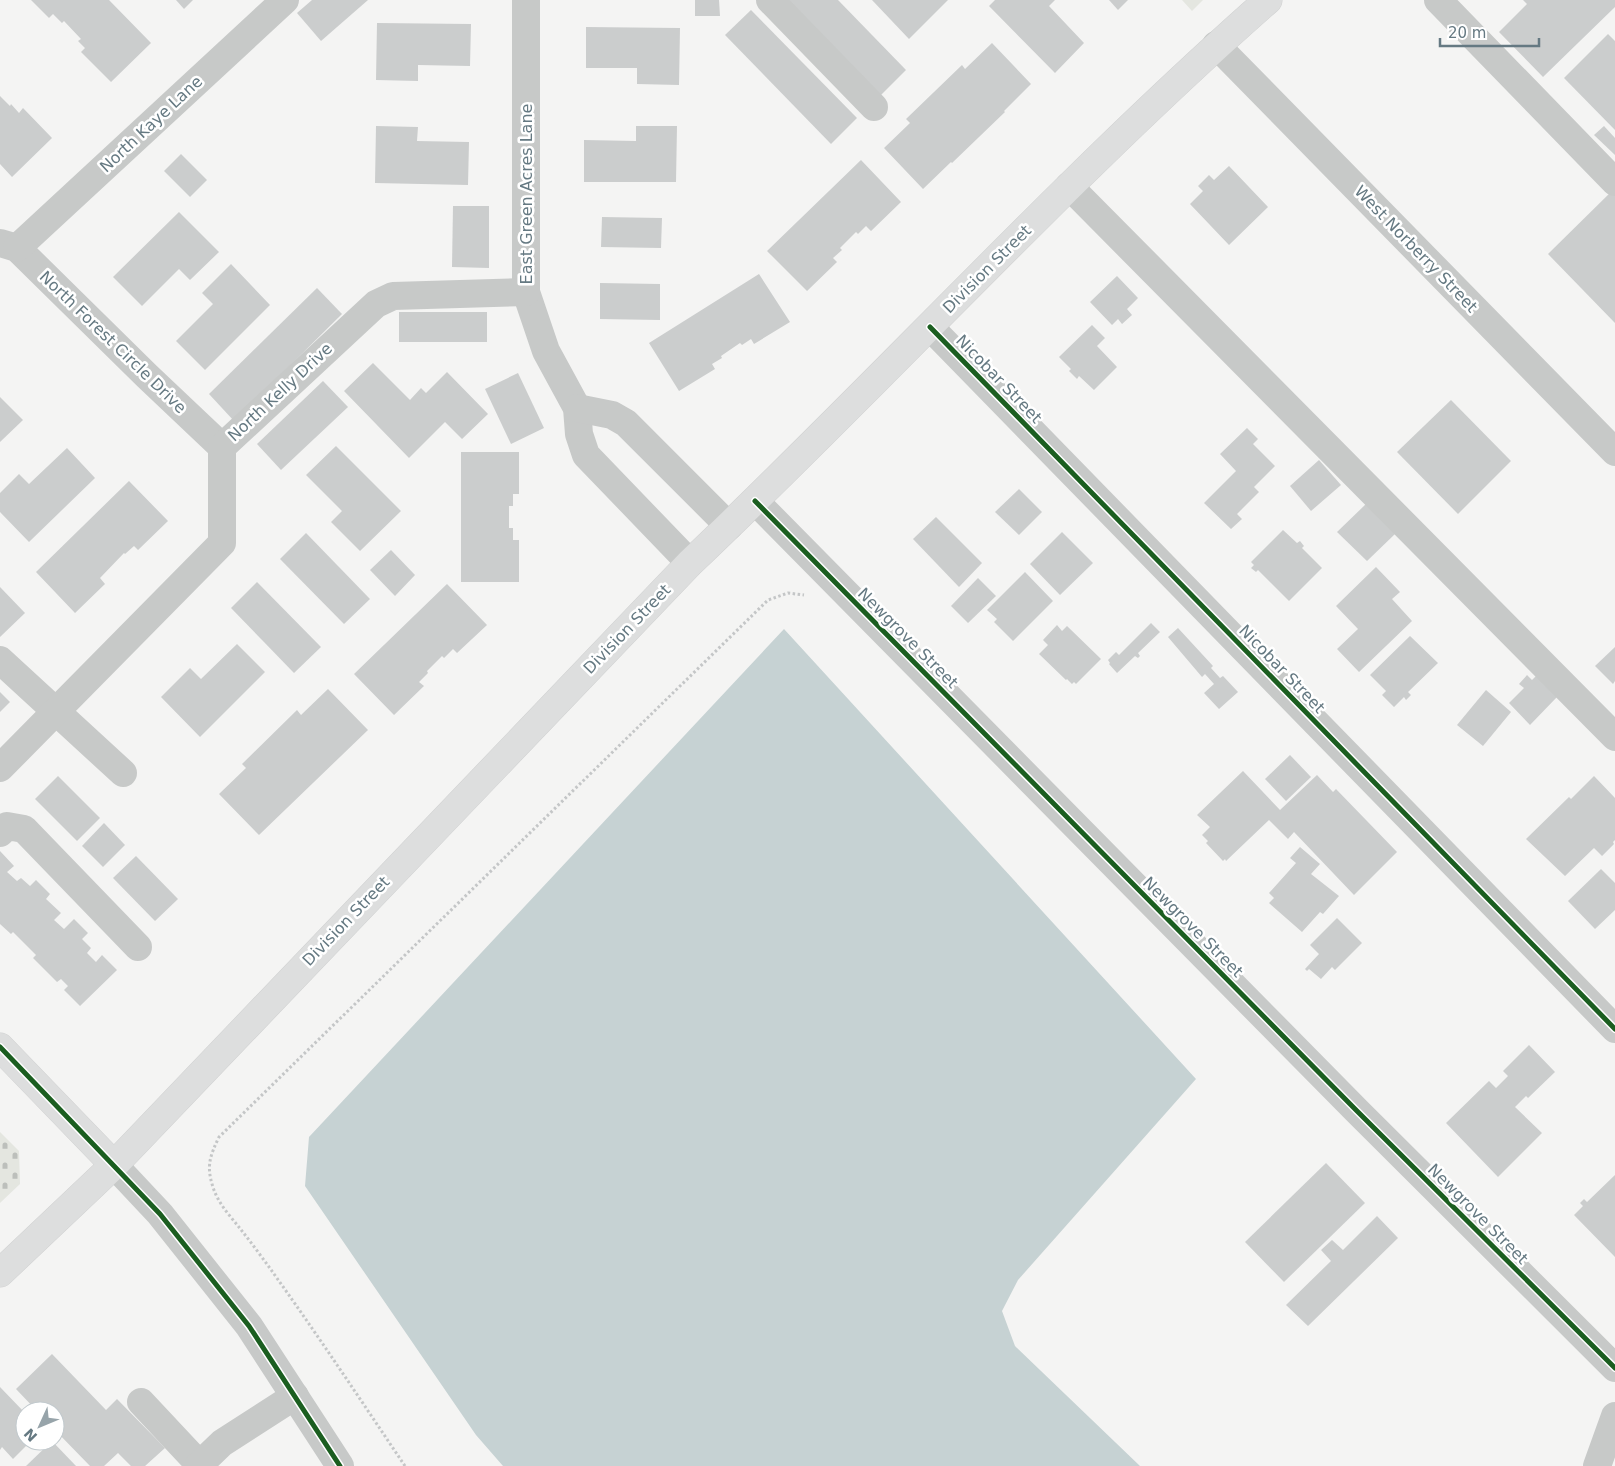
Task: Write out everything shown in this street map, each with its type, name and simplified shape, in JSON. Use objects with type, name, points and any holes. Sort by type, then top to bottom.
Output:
[{"type":"main road","name":"Division Street","points":[[0,1273],[114,1165],[690,563],[755,501],[1069,186],[1216,45],[1268,0]]},
{"type":"main road","points":[[0,1046],[114,1165]]},
{"type":"street","name":"North Kaye Lane","points":[[9,245],[285,0]]},
{"type":"street","name":"East Green Acres Lane","points":[[526,0],[526,292],[546,351],[576,408],[579,434],[586,455],[690,563]]},
{"type":"street","points":[[770,0],[874,107]]},
{"type":"street","points":[[1438,0],[1615,182]]},
{"type":"street","name":"West Norberry Street","points":[[1216,45],[1615,452]]},
{"type":"street","points":[[1069,186],[1615,737]]},
{"type":"street","name":"North Forest Circle Drive","points":[[9,245],[222,447]]},
{"type":"street","name":"North Kelly Drive","points":[[0,768],[222,543],[222,447],[376,304],[394,296],[526,292]]},
{"type":"street","name":"Nicobar Street","points":[[930,326],[1615,1029]]},
{"type":"street","points":[[576,408],[612,415],[626,423],[729,526]]},
{"type":"street","name":"Newgrove Street","points":[[755,501],[1357,1111],[1615,1368]]},
{"type":"street","points":[[0,660],[123,773]]},
{"type":"street","points":[[0,833],[7,826],[24,829],[138,947]]},
{"type":"street","points":[[114,1165],[175,1232],[249,1326],[340,1466]]},
{"type":"street","points":[[141,1402],[199,1465],[222,1443],[295,1396]]},
{"type":"street","points":[[1597,1466],[1615,1416]]},
{"type":"path","points":[[405,1466],[305,1317],[256,1248],[223,1207],[213,1189],[209,1172],[208,1164],[211,1152],[220,1137],[768,600],[788,593],[806,596]]},
{"type":"green space","points":[[1182,0],[1203,0],[1192,11]]},
{"type":"green space","points":[[0,1132],[19,1151],[20,1184],[0,1203]]},
{"type":"shaded area","points":[[784,629],[1196,1079],[1018,1280],[1002,1311],[1015,1346],[1140,1466],[503,1466],[476,1435],[305,1186],[309,1137]]},
{"type":"building","points":[[31,0],[109,0],[151,43],[111,82],[81,52],[85,48],[78,41],[81,39],[64,21],[62,23],[53,14],[49,18]]},
{"type":"building","points":[[176,0],[193,0],[184,9]]},
{"type":"building","points":[[312,0],[368,0],[321,41],[297,13]]},
{"type":"building","points":[[695,0],[719,0],[720,16],[695,16]]},
{"type":"building","points":[[787,0],[838,0],[906,70],[880,96]]},
{"type":"building","points":[[872,0],[948,0],[909,39]]},
{"type":"building","points":[[995,0],[1055,0],[1049,6],[1084,43],[1055,73],[989,6]]},
{"type":"building","points":[[1109,0],[1128,0],[1118,10]]},
{"type":"building","points":[[1523,0],[1615,0],[1615,7],[1543,77],[1499,32],[1527,4]]},
{"type":"building","points":[[751,10],[857,118],[831,144],[725,35]]},
{"type":"building","points":[[377,23],[471,24],[470,66],[418,65],[418,81],[376,80]]},
{"type":"building","points":[[586,27],[680,28],[679,85],[637,84],[637,68],[586,68]]},
{"type":"building","points":[[1608,34],[1615,41],[1615,130],[1564,78]]},
{"type":"building","points":[[992,43],[1031,84],[1005,112],[923,189],[884,148],[910,123],[906,119],[962,65],[965,69]]},
{"type":"building","points":[[0,96],[19,113],[23,108],[52,138],[12,177],[0,164]]},
{"type":"building","points":[[376,126],[418,127],[417,141],[469,142],[468,185],[375,183]]},
{"type":"building","points":[[636,126],[677,126],[676,182],[584,182],[584,140],[636,141]]},
{"type":"building","points":[[1604,126],[1615,138],[1615,155],[1594,135]]},
{"type":"building","points":[[181,154],[207,180],[190,197],[164,171]]},
{"type":"building","points":[[861,160],[901,202],[871,231],[866,226],[858,234],[856,232],[833,258],[837,262],[807,291],[767,251]]},
{"type":"building","points":[[1229,166],[1268,207],[1229,245],[1190,204],[1203,191],[1198,186],[1209,175],[1214,180]]},
{"type":"building","points":[[1615,188],[1615,323],[1548,254]]},
{"type":"building","points":[[453,206],[489,206],[489,268],[452,267]]},
{"type":"building","points":[[179,212],[219,252],[190,280],[179,269],[142,306],[113,277]]},
{"type":"building","points":[[602,217],[662,218],[661,248],[601,247]]},
{"type":"building","points":[[231,264],[270,305],[205,370],[176,341],[213,304],[202,293]]},
{"type":"building","points":[[759,274],[790,322],[754,344],[751,339],[742,345],[740,343],[712,364],[715,369],[679,391],[649,343]]},
{"type":"building","points":[[1117,276],[1138,298],[1127,309],[1132,315],[1122,324],[1118,319],[1112,325],[1090,302]]},
{"type":"building","points":[[600,283],[660,284],[660,320],[600,319]]},
{"type":"building","points":[[317,288],[342,314],[234,421],[209,394]]},
{"type":"building","points":[[399,312],[487,312],[487,342],[399,342]]},
{"type":"building","points":[[1092,325],[1105,338],[1097,346],[1117,367],[1094,390],[1079,376],[1077,379],[1069,371],[1071,369],[1059,357]]},
{"type":"building","points":[[373,363],[410,400],[421,388],[426,393],[447,372],[488,414],[462,439],[445,422],[409,458],[344,391]]},
{"type":"building","points":[[518,373],[544,428],[511,444],[485,389]]},
{"type":"building","points":[[323,381],[348,407],[281,470],[257,444]]},
{"type":"building","points":[[0,397],[23,420],[0,442]]},
{"type":"building","points":[[1451,400],[1511,461],[1458,514],[1397,452]]},
{"type":"building","points":[[1247,428],[1258,439],[1253,444],[1275,466],[1254,487],[1259,492],[1237,514],[1242,519],[1231,529],[1204,503],[1236,471],[1220,454]]},
{"type":"building","points":[[336,446],[401,511],[360,551],[331,522],[342,511],[306,475]]},
{"type":"building","points":[[67,448],[95,478],[29,542],[0,512],[0,493],[19,474],[29,484]]},
{"type":"building","points":[[461,452],[519,452],[519,494],[513,494],[513,506],[509,506],[509,528],[513,528],[513,540],[519,540],[519,582],[461,582]]},
{"type":"building","points":[[1319,460],[1341,485],[1311,511],[1290,486]]},
{"type":"building","points":[[129,481],[168,521],[138,550],[134,546],[124,553],[100,578],[105,584],[75,613],[36,572]]},
{"type":"building","points":[[1019,489],[1042,512],[1019,535],[995,512]]},
{"type":"building","points":[[1366,504],[1395,534],[1367,561],[1337,532]]},
{"type":"building","points":[[936,517],[982,563],[959,587],[913,539]]},
{"type":"building","points":[[1283,530],[1297,543],[1300,541],[1304,546],[1302,548],[1322,568],[1289,601],[1258,570],[1256,572],[1251,568],[1254,565],[1251,562]]},
{"type":"building","points":[[1062,532],[1093,563],[1060,595],[1030,564]]},
{"type":"building","points":[[306,533],[370,599],[344,624],[280,559]]},
{"type":"building","points":[[391,550],[415,575],[395,596],[370,570]]},
{"type":"building","points":[[1376,567],[1400,592],[1392,599],[1412,621],[1359,672],[1337,649],[1358,629],[1336,606]]},
{"type":"building","points":[[1025,572],[1053,601],[1013,641],[994,622],[997,619],[987,610]]},
{"type":"building","points":[[978,578],[996,596],[968,623],[951,606]]},
{"type":"building","points":[[257,582],[321,647],[294,673],[231,608]]},
{"type":"building","points":[[447,584],[487,625],[457,653],[453,649],[444,658],[442,656],[419,682],[424,686],[394,715],[354,674]]},
{"type":"building","points":[[0,587],[25,613],[0,637]]},
{"type":"building","points":[[1151,623],[1160,632],[1138,653],[1140,656],[1138,658],[1135,656],[1117,673],[1108,660],[1116,652],[1119,655]]},
{"type":"building","points":[[1057,625],[1062,631],[1067,626],[1101,659],[1076,684],[1066,680],[1039,654],[1048,645],[1043,640]]},
{"type":"building","points":[[1178,628],[1213,666],[1211,668],[1220,678],[1223,676],[1238,692],[1219,709],[1204,693],[1214,684],[1205,674],[1202,677],[1168,637]]},
{"type":"building","points":[[1410,636],[1438,663],[1408,692],[1411,695],[1406,700],[1404,697],[1394,707],[1382,695],[1386,691],[1370,675]]},
{"type":"building","points":[[237,644],[265,672],[200,737],[161,697],[190,668],[201,679]]},
{"type":"building","points":[[1615,647],[1615,681],[1613,684],[1595,666]]},
{"type":"building","points":[[1527,675],[1532,680],[1536,676],[1557,697],[1530,725],[1509,703],[1524,688],[1519,684]]},
{"type":"building","points":[[328,689],[368,730],[259,835],[219,794],[246,768],[242,764],[297,710],[301,715]]},
{"type":"building","points":[[1486,690],[1511,712],[1483,746],[1457,725]]},
{"type":"building","points":[[0,692],[10,702],[0,712]]},
{"type":"building","points":[[1290,755],[1311,777],[1286,801],[1265,779]]},
{"type":"building","points":[[1243,771],[1280,810],[1317,775],[1333,792],[1336,789],[1397,852],[1354,895],[1294,832],[1288,839],[1269,820],[1226,861],[1225,859],[1223,861],[1206,843],[1208,841],[1202,835],[1210,827],[1197,815]]},
{"type":"building","points":[[58,776],[100,818],[77,841],[35,799]]},
{"type":"building","points":[[1594,776],[1615,798],[1614,844],[1602,856],[1594,848],[1565,876],[1526,839],[1569,797],[1571,799]]},
{"type":"building","points":[[104,823],[125,845],[103,867],[82,846]]},
{"type":"building","points":[[1300,847],[1320,864],[1311,874],[1339,896],[1323,914],[1320,912],[1302,932],[1269,903],[1274,898],[1269,893],[1296,863],[1290,858]]},
{"type":"building","points":[[0,851],[14,866],[7,872],[17,881],[21,878],[30,886],[36,880],[50,894],[46,899],[61,913],[54,920],[64,929],[74,919],[88,933],[82,939],[91,948],[87,953],[96,962],[102,955],[117,970],[80,1006],[64,990],[68,986],[61,979],[57,982],[33,958],[36,955],[13,932],[11,934],[0,924]]},
{"type":"building","points":[[136,856],[178,899],[155,921],[113,878]]},
{"type":"building","points":[[1601,869],[1615,883],[1615,910],[1595,929],[1568,901]]},
{"type":"building","points":[[1337,918],[1362,943],[1335,970],[1332,967],[1321,979],[1309,969],[1307,971],[1305,969],[1319,954],[1310,945]]},
{"type":"building","points":[[1529,1045],[1555,1072],[1528,1098],[1526,1096],[1515,1107],[1542,1133],[1498,1177],[1446,1123],[1489,1081],[1496,1088],[1508,1076],[1503,1071]]},
{"type":"building","points":[[1326,1163],[1365,1203],[1284,1282],[1245,1242]]},
{"type":"building","points":[[1615,1175],[1615,1257],[1574,1215],[1583,1206],[1580,1203],[1584,1199],[1587,1202]]},
{"type":"building","points":[[1377,1216],[1398,1238],[1308,1326],[1286,1305],[1331,1261],[1321,1250],[1332,1240],[1343,1250]]},
{"type":"building","points":[[52,1354],[106,1410],[117,1399],[165,1448],[145,1466],[131,1466],[118,1453],[104,1466],[90,1466],[65,1440],[65,1401],[27,1401],[16,1389]]},
{"type":"building","points":[[0,1387],[15,1403],[15,1451],[21,1451],[13,1459],[2,1447],[0,1450]]},
{"type":"building","points":[[42,1451],[62,1451],[76,1466],[26,1466]]},
{"type":"cycle path","points":[[930,327],[1615,1029]]},
{"type":"cycle path","points":[[755,501],[1357,1111],[1615,1368]]},
{"type":"cycle path","points":[[0,1047],[160,1214],[249,1326],[340,1466]]}]
